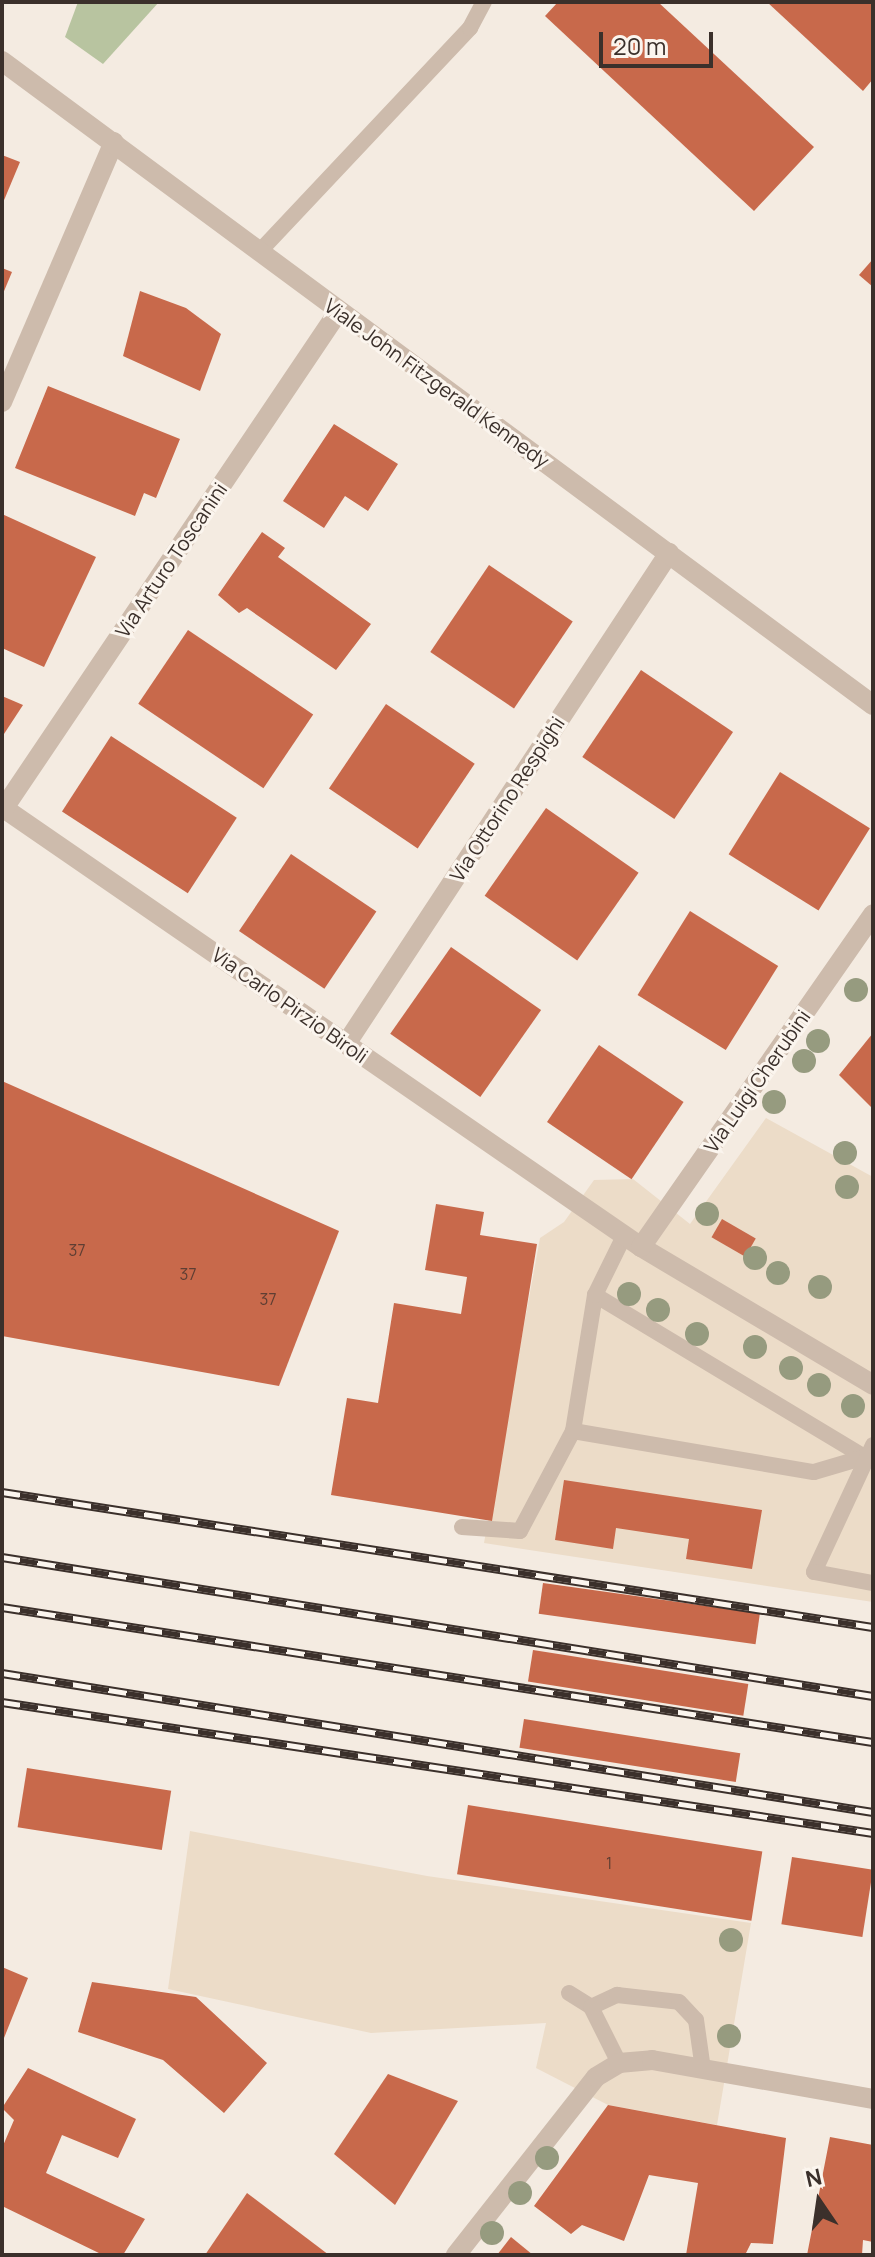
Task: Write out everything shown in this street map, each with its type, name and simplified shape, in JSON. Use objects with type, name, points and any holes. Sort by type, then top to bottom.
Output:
[{"type":"street","name":"Viale John Fitzgerald Kennedy","points":[[2,61],[873,705]]},
{"type":"street","points":[[2,402],[114,142]]},
{"type":"street","name":"Via Arturo Toscanini","points":[[3,808],[338,312]]},
{"type":"street","name":"Via Ottorino Respighi","points":[[346,1044],[669,553]]},
{"type":"street","name":"Via Carlo Pirzio Biroli","points":[[3,808],[632,1241],[873,1385]]},
{"type":"street","name":"Via Luigi Cherubini","points":[[632,1241],[873,914]]},
{"type":"street","points":[[456,2255],[596,2077],[619,2063],[652,2060],[873,2099]]},
{"type":"lane","points":[[259,252],[470,28],[484,2]]},
{"type":"lane","points":[[462,1527],[520,1531],[573,1431],[595,1295],[632,1241]]},
{"type":"lane","points":[[595,1295],[869,1451]]},
{"type":"lane","points":[[573,1431],[814,1472],[869,1451]]},
{"type":"lane","points":[[869,1451],[814,1572],[873,1583]]},
{"type":"lane","points":[[569,1993],[591,2007],[619,2063]]},
{"type":"lane","points":[[591,2007],[617,1995],[679,2002],[696,2020],[703,2069]]},
{"type":"green space","points":[[78,2],[159,2],[103,64],[65,37]]},
{"type":"shaded area","points":[[766,1118],[873,1177],[873,1602],[484,1543],[540,1238],[564,1222],[594,1180],[633,1179],[690,1224]]},
{"type":"shaded area","points":[[190,1831],[427,1876],[751,1923],[717,2125],[608,2105],[536,2068],[546,2023],[371,2033],[168,1989]]},
{"type":"building","points":[[558,2],[658,2],[814,147],[754,211],[545,16]]},
{"type":"building","points":[[767,2],[873,2],[873,79],[863,91]]},
{"type":"building","points":[[2,155],[20,162],[2,205]]},
{"type":"building","points":[[873,259],[873,287],[859,275]]},
{"type":"building","points":[[2,268],[12,272],[2,296]]},
{"type":"building","points":[[140,291],[186,308],[221,334],[200,391],[123,356]]},
{"type":"building","points":[[48,386],[180,439],[156,498],[144,493],[135,516],[15,468]]},
{"type":"building","points":[[334,424],[398,464],[368,511],[345,496],[324,528],[283,501]]},
{"type":"building","points":[[2,514],[96,557],[44,667],[2,648]]},
{"type":"building","points":[[262,532],[285,548],[278,557],[371,624],[336,670],[247,608],[239,613],[218,595]]},
{"type":"building","points":[[489,565],[573,621],[514,709],[430,652]]},
{"type":"building","points":[[188,630],[313,714],[263,788],[138,704]]},
{"type":"building","points":[[641,670],[733,732],[674,819],[582,757]]},
{"type":"building","points":[[2,696],[23,705],[2,737]]},
{"type":"building","points":[[386,704],[475,764],[418,848],[329,789]]},
{"type":"building","points":[[111,736],[237,818],[188,893],[62,811]]},
{"type":"building","points":[[780,772],[870,828],[818,910],[729,854]]},
{"type":"building","points":[[546,808],[639,873],[577,960],[485,896]]},
{"type":"building","points":[[291,854],[376,912],[324,989],[239,931]]},
{"type":"building","points":[[690,911],[778,966],[726,1050],[638,995]]},
{"type":"building","points":[[451,947],[541,1010],[480,1097],[390,1034]]},
{"type":"building","points":[[873,1033],[873,1109],[839,1075]]},
{"type":"building","points":[[599,1045],[684,1102],[632,1179],[547,1122]]},
{"type":"building","points":[[2,1081],[339,1231],[279,1386],[2,1336]]},
{"type":"building","points":[[436,1204],[484,1212],[480,1235],[537,1244],[492,1521],[331,1495],[347,1398],[378,1403],[394,1303],[461,1314],[467,1277],[425,1270]]},
{"type":"building","points":[[722,1219],[756,1238],[745,1257],[712,1237]]},
{"type":"building","points":[[564,1480],[762,1510],[752,1569],[686,1559],[689,1539],[616,1528],[613,1549],[555,1540]]},
{"type":"building","points":[[543,1583],[760,1613],[756,1644],[539,1614]]},
{"type":"building","points":[[533,1650],[748,1684],[743,1716],[528,1682]]},
{"type":"building","points":[[524,1719],[740,1753],[736,1782],[519,1748]]},
{"type":"building","points":[[27,1768],[171,1791],[162,1850],[18,1827]]},
{"type":"building","points":[[468,1805],[762,1852],[751,1921],[457,1874]]},
{"type":"building","points":[[792,1857],[873,1870],[862,1937],[781,1924]]},
{"type":"building","points":[[2,1967],[28,1978],[2,2043]]},
{"type":"building","points":[[92,1982],[196,1997],[267,2063],[224,2113],[163,2060],[78,2032]]},
{"type":"building","points":[[28,2068],[136,2119],[118,2158],[62,2135],[46,2173],[145,2219],[123,2255],[103,2255],[2,2206],[2,2148],[14,2120],[2,2108]]},
{"type":"building","points":[[388,2074],[458,2101],[395,2205],[334,2154]]},
{"type":"building","points":[[608,2105],[786,2138],[773,2244],[751,2243],[745,2255],[686,2255],[698,2183],[649,2175],[624,2241],[582,2225],[571,2234],[534,2206]]},
{"type":"building","points":[[830,2137],[873,2145],[873,2242],[863,2240],[862,2255],[807,2255]]},
{"type":"building","points":[[247,2193],[329,2255],[205,2255]]},
{"type":"building","points":[[511,2237],[533,2255],[497,2255]]},
{"type":"railway","points":[[2,1492],[873,1627]]},
{"type":"railway","points":[[2,1557],[873,1696]]},
{"type":"railway","points":[[2,1607],[873,1742]]},
{"type":"railway","points":[[2,1673],[873,1812]]},
{"type":"railway","points":[[2,1702],[873,1833]]}]
